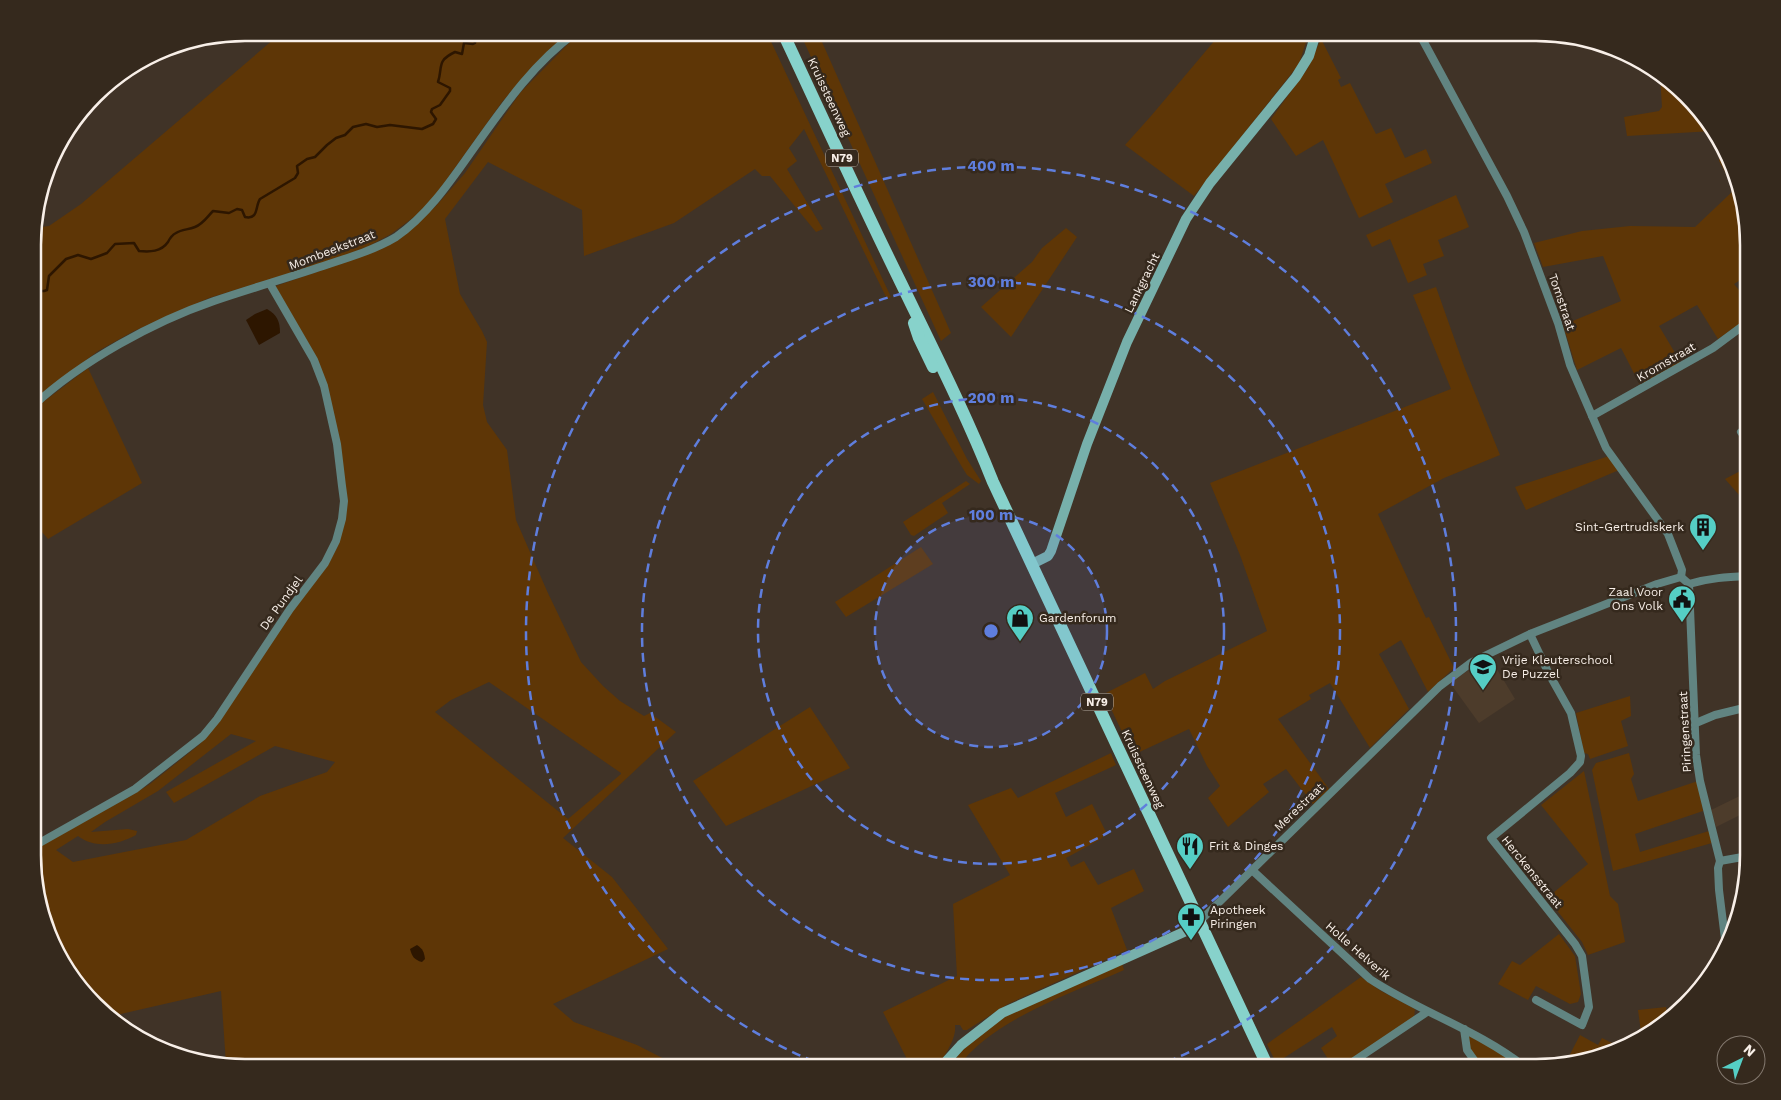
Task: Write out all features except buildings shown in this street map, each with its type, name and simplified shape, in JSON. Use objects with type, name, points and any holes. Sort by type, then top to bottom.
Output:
[{"type":"main road","name":"Kruissteenweg","points":[[788,41],[901,283],[934,348],[993,482],[1264,1059]]},
{"type":"street","name":"Mombeekstraat","points":[[41,400],[95,359],[176,316],[206,304],[357,255],[395,237],[436,200],[514,93],[538,66],[565,41]]},
{"type":"street","name":"Lankgracht","points":[[1032,564],[1048,556],[1051,551],[1087,444],[1127,342],[1186,219],[1210,184],[1296,77],[1309,56],[1313,41]]},
{"type":"street","name":"Tomstraat","points":[[1424,41],[1508,196],[1524,232],[1558,323],[1570,365],[1606,448],[1668,534],[1682,570],[1681,577]]},
{"type":"street","name":"De Pundjel","points":[[41,842],[136,790],[203,736],[217,719],[290,608],[325,563],[336,541],[342,519],[343,493],[337,444],[324,386],[314,360],[270,284]]},
{"type":"street","name":"Kromstraat","points":[[1592,416],[1713,348],[1740,328]]},
{"type":"street","points":[[1681,577],[1689,584],[1704,579],[1740,576]]},
{"type":"street","name":"Merestraat","points":[[948,1059],[961,1045],[1002,1013],[1193,928],[1440,686],[1472,662],[1530,634],[1657,584],[1681,577]]},
{"type":"street","name":"Piringenstraat","points":[[1689,584],[1696,747],[1700,781],[1720,861],[1718,868],[1719,890],[1724,932]]},
{"type":"street","name":"Herckensstraat","points":[[1530,634],[1548,672],[1571,713],[1581,756],[1580,762],[1570,773],[1491,838],[1578,949],[1582,956],[1589,1007],[1582,1024],[1536,1000]]},
{"type":"street","points":[[1696,722],[1740,709]]},
{"type":"street","points":[[1720,861],[1740,857]]},
{"type":"street","name":"Holle Helverik","points":[[1252,870],[1370,979],[1392,994],[1490,1043],[1513,1059]]},
{"type":"street","points":[[1357,1059],[1427,1012]]},
{"type":"street","points":[[1464,1029],[1467,1050],[1473,1059]]},
{"type":"shaded area","points":[[272,41],[561,41],[533,66],[502,102],[434,197],[418,214],[391,234],[367,247],[333,260],[209,298],[134,331],[98,351],[41,395],[42,227],[49,226],[81,204]]},
{"type":"shaded area","points":[[572,41],[771,41],[891,297],[887,299],[804,129],[789,148],[797,161],[787,169],[823,229],[816,232],[770,176],[762,176],[755,169],[674,223],[584,256],[582,210],[488,162],[445,219],[460,294],[487,342],[483,405],[487,422],[507,450],[516,520],[547,591],[581,662],[620,701],[644,716],[650,713],[676,732],[563,838],[612,877],[668,949],[553,1004],[574,1022],[637,1045],[664,1059],[226,1058],[221,991],[118,1015],[83,979],[62,945],[52,921],[43,882],[41,845],[150,784],[199,745],[214,728],[263,652],[337,548],[345,520],[330,399],[276,286],[340,264],[408,231],[436,206],[465,173],[520,93]],"holes":[[[489,682],[621,773],[568,819],[435,712],[451,700]],[[231,734],[256,741],[166,792],[174,803],[275,746],[335,762],[327,772],[260,796],[186,840],[73,862],[56,850],[78,836],[92,843],[107,844],[122,841],[136,835],[137,831],[128,829],[91,832],[158,791]]]},
{"type":"shaded area","points":[[804,41],[822,41],[951,333],[941,341]]},
{"type":"shaded area","points":[[1214,41],[1306,41],[1299,64],[1194,196],[1125,145]]},
{"type":"shaded area","points":[[1320,41],[1322,41],[1341,78],[1338,80],[1341,87],[1350,83],[1376,134],[1391,128],[1405,158],[1426,149],[1432,163],[1385,184],[1393,202],[1359,218],[1323,140],[1296,156],[1271,119],[1308,68]]},
{"type":"shaded area","points":[[1661,83],[1680,101],[1705,131],[1627,136],[1624,117],[1659,111],[1662,107]]},
{"type":"shaded area","points":[[1720,156],[1729,178],[1719,161]]},
{"type":"shaded area","points":[[1733,191],[1738,218],[1740,245],[1740,280],[1734,284],[1740,291],[1740,324],[1718,339],[1697,305],[1659,326],[1681,363],[1641,387],[1621,348],[1577,370],[1563,325],[1621,301],[1603,256],[1543,267],[1534,243],[1582,231],[1630,226],[1695,227]]},
{"type":"shaded area","points":[[1456,195],[1469,227],[1438,240],[1444,256],[1423,264],[1427,275],[1408,283],[1390,239],[1372,247],[1366,235]]},
{"type":"shaded area","points":[[1066,228],[1077,237],[1011,337],[981,307],[1032,262],[1042,248]]},
{"type":"shaded area","points":[[1436,287],[1464,366],[1500,455],[1444,478],[1378,514],[1426,618],[1429,617],[1454,668],[1428,692],[1401,640],[1379,654],[1409,709],[1370,748],[1330,683],[1309,695],[1311,699],[1278,719],[1329,789],[1313,804],[1286,769],[1263,784],[1269,792],[1228,827],[1208,798],[1220,786],[1207,766],[1189,729],[1133,755],[1104,694],[1145,673],[1153,689],[1165,681],[1267,631],[1240,555],[1210,483],[1451,389],[1413,295]]},
{"type":"shaded area","points":[[267,309],[277,319],[280,333],[259,345],[246,320]]},
{"type":"shaded area","points":[[88,368],[142,483],[48,539],[41,531],[41,404]]},
{"type":"shaded area","points":[[933,392],[967,459],[981,481],[979,484],[967,475],[922,399]]},
{"type":"shaded area","points":[[1609,456],[1619,470],[1526,510],[1515,487]]},
{"type":"shaded area","points":[[1740,471],[1740,496],[1725,479]]},
{"type":"shaded area","points":[[966,481],[970,484],[942,503],[948,513],[914,536],[911,535],[903,522]]},
{"type":"shaded area","points":[[921,547],[933,564],[846,617],[835,602]]},
{"type":"shaded area","name":"Vrije Kleuterschool De Puzzel","points":[[1489,656],[1515,699],[1479,723],[1450,683]]},
{"type":"shaded area","points":[[1630,696],[1631,716],[1621,721],[1628,746],[1590,759],[1588,754],[1584,753],[1576,713]]},
{"type":"shaded area","points":[[810,707],[850,768],[726,826],[693,781]]},
{"type":"shaded area","points":[[1111,753],[1116,765],[1055,793],[1066,817],[1092,804],[1106,832],[1101,839],[1066,858],[1071,867],[1084,861],[1098,885],[1134,869],[1144,891],[1111,908],[1127,950],[1008,1004],[967,1030],[963,1030],[960,1025],[955,1025],[952,1042],[942,1059],[907,1059],[883,1012],[957,976],[953,904],[1010,875],[968,805],[1011,788],[1018,798]]},
{"type":"shaded area","points":[[1629,753],[1634,774],[1631,779],[1638,801],[1698,781],[1703,811],[1635,834],[1640,852],[1709,831],[1712,843],[1613,871],[1592,770],[1596,763]]},
{"type":"shaded area","points":[[1584,771],[1610,896],[1618,904],[1625,942],[1588,955],[1582,942],[1547,898],[1588,864],[1541,805]]},
{"type":"shaded area","points":[[1740,796],[1740,815],[1716,827],[1711,810]]},
{"type":"shaded area","points":[[1559,934],[1575,956],[1581,994],[1578,1002],[1570,1004],[1536,986],[1528,1000],[1498,984],[1512,961],[1520,965]]},
{"type":"shaded area","points":[[417,945],[424,954],[425,959],[422,962],[414,957],[410,949]]},
{"type":"shaded area","points":[[1122,963],[1124,970],[1057,998],[1011,1022],[972,1050],[965,1059],[955,1059],[972,1040],[1012,1011]]},
{"type":"shaded area","points":[[1361,977],[1381,991],[1415,1009],[1414,1018],[1351,1059],[1328,1059],[1321,1048],[1337,1036],[1332,1027],[1282,1059],[1274,1059],[1267,1044]]},
{"type":"shaded area","points":[[1666,1007],[1666,1011],[1641,1029],[1638,1010]]},
{"type":"shaded area","points":[[1469,1033],[1509,1059],[1472,1059],[1475,1057],[1468,1043]]},
{"type":"shaded area","points":[[1580,1035],[1598,1045],[1602,1038],[1613,1043],[1589,1052],[1569,1056]]},
{"type":"waterway","points":[[41,291],[47,290],[49,276],[66,259],[78,255],[91,259],[107,253],[115,244],[134,243],[139,251],[159,250],[175,234],[198,226],[213,211],[229,213],[237,209],[242,210],[245,217],[253,216],[260,199],[295,178],[298,173],[297,166],[307,159],[315,157],[327,145],[336,138],[345,135],[353,127],[366,124],[377,127],[390,125],[422,129],[433,124],[436,119],[431,112],[432,109],[440,105],[450,91],[450,88],[438,82],[443,61],[455,52],[462,54],[464,43],[473,44],[475,41]]},
{"type":"place","name":"Sint-Gertrudiskerk","points":[[1703,551]]},
{"type":"place","name":"Zaal Voor Ons Volk","points":[[1682,623]]},
{"type":"place","name":"Gardenforum","points":[[1020,642]]},
{"type":"place","name":"Vrije Kleuterschool De Puzzel","points":[[1483,691]]},
{"type":"place","name":"Frit & Dinges","points":[[1190,870]]},
{"type":"place","name":"Apotheek Piringen","points":[[1191,941]]}]
